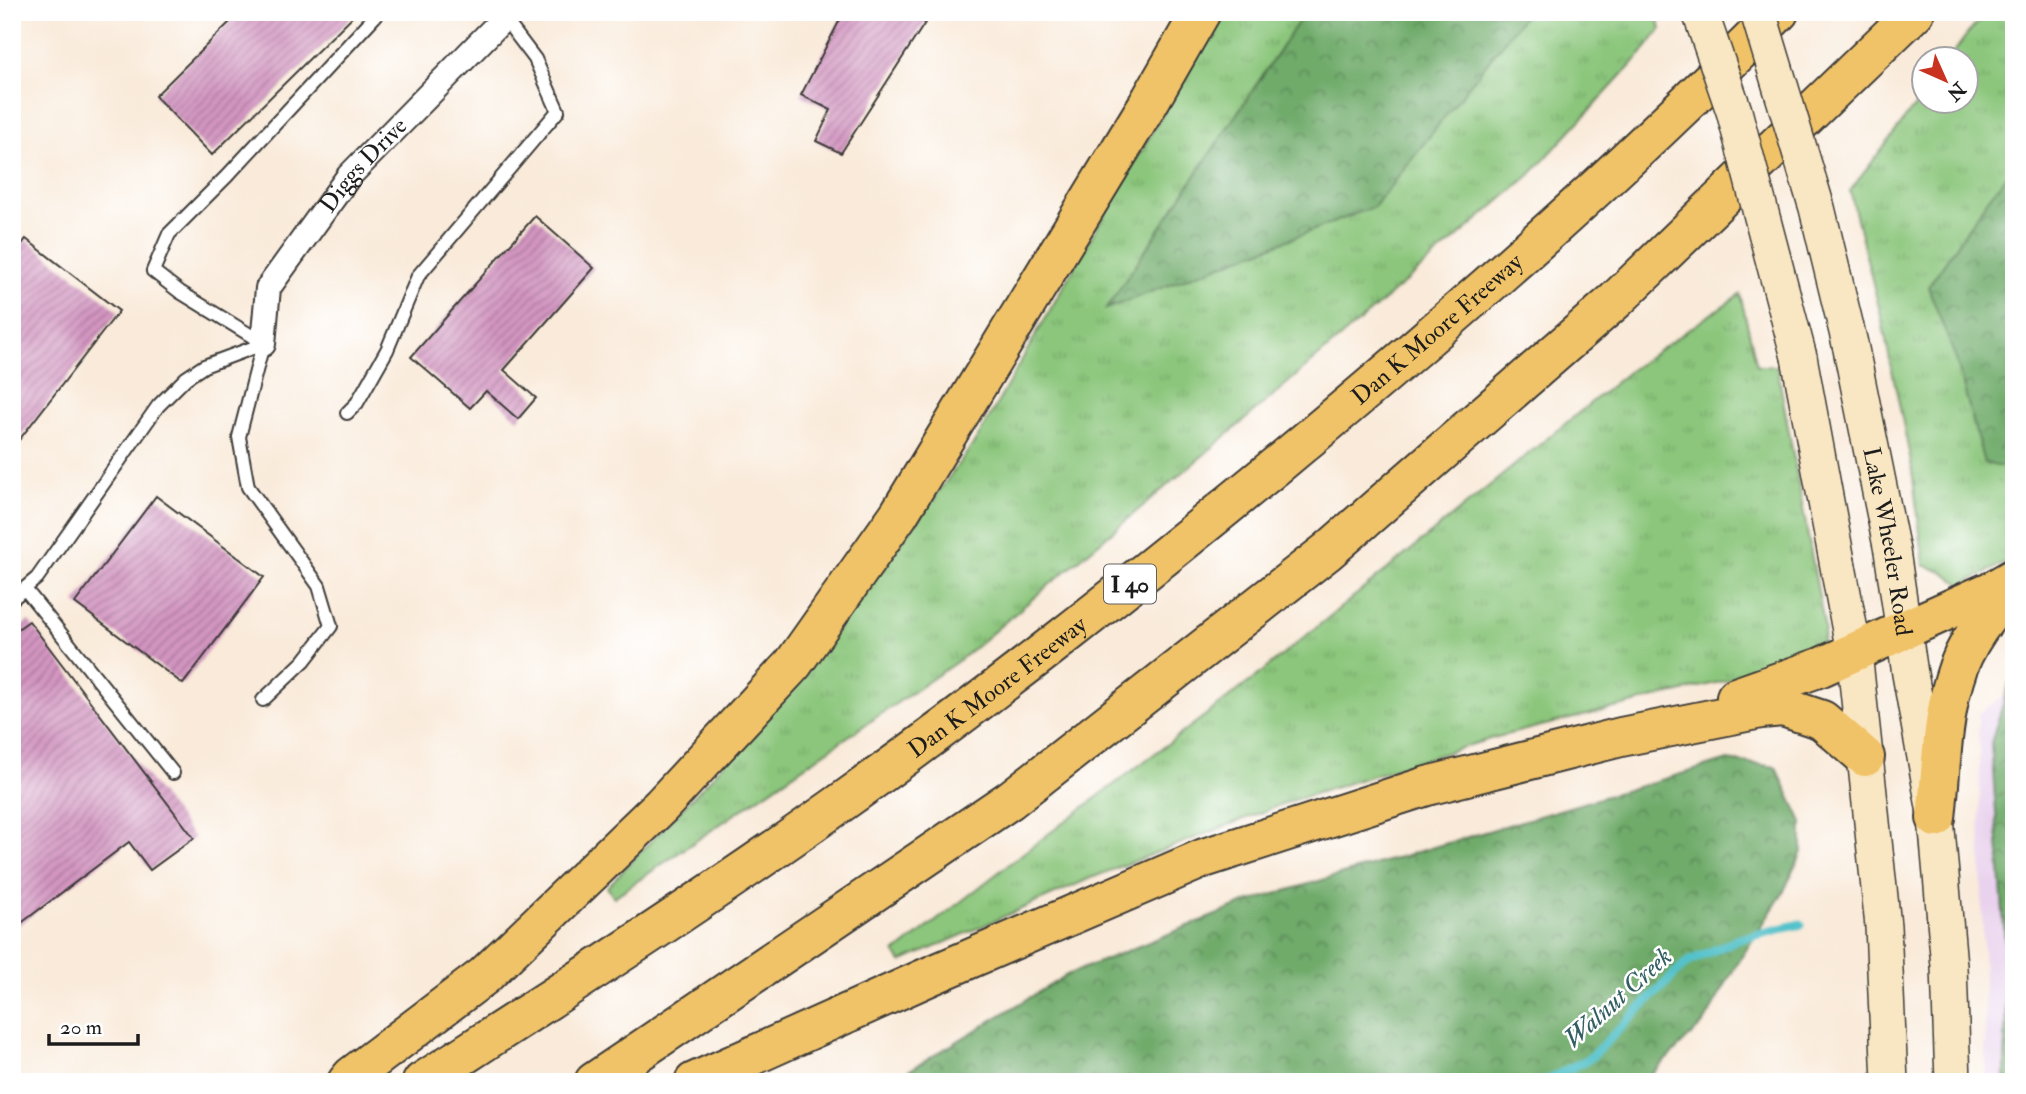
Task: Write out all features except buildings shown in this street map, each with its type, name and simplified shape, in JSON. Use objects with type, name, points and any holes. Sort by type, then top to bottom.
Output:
[{"type":"highway","points":[[346,1082],[484,976],[661,806],[793,664],[899,514],[1201,12]]},
{"type":"highway","name":"Dan K Moore Freeway","points":[[422,1082],[620,955],[835,807],[1004,682],[1183,542],[1349,405],[1524,254],[1779,12]]},
{"type":"highway","points":[[594,1082],[1010,800],[1328,551],[1616,300],[1915,12]]},
{"type":"highway","points":[[1621,737],[1822,667],[2014,578]]},
{"type":"highway","points":[[1936,818],[1945,719],[1954,679],[1962,657],[1977,630],[2014,585]]},
{"type":"highway","points":[[694,1082],[930,976],[1204,858],[1427,786],[1621,737],[1783,707],[1822,720],[1865,757]]},
{"type":"main road","points":[[1700,12],[1734,111],[1799,357],[1854,652],[1883,926],[1890,1082]]},
{"type":"main road","name":"Lake Wheeler Road","points":[[1758,12],[1817,208],[1850,344],[1892,551],[1910,674],[1936,818],[1949,966],[1953,1082]]},
{"type":"street","name":"Diggs Drive","points":[[263,344],[268,288],[349,176],[507,14]]},
{"type":"lane","points":[[263,344],[180,292],[153,271],[170,234],[379,12]]},
{"type":"lane","points":[[348,413],[358,403],[387,351],[418,276],[558,111],[534,59],[507,14]]},
{"type":"lane","points":[[12,599],[37,578],[158,406],[186,378],[204,366],[263,344]]},
{"type":"lane","points":[[263,344],[239,437],[248,487],[319,586],[331,626],[304,661],[263,700]]},
{"type":"lane","points":[[25,589],[173,773]]},
{"type":"shaded area","points":[[2014,688],[2014,1082],[1986,1082],[1978,714]]},
{"type":"green space","points":[[1222,12],[1656,12],[1661,29],[1637,59],[1530,175],[961,659],[614,897],[607,887],[710,779],[809,668],[977,439]]},
{"type":"green space","points":[[1305,12],[1527,12],[1374,207],[1106,309]]},
{"type":"green space","points":[[1988,12],[2014,12],[2014,558],[1962,585],[1942,572],[1924,565],[1911,462],[1881,316],[1850,191],[1910,112],[1910,116],[1980,116],[1980,46],[1958,46]]},
{"type":"green space","points":[[2014,166],[2014,470],[1984,463],[1956,359],[1928,287]]},
{"type":"green space","points":[[1740,294],[1757,366],[1777,366],[1825,630],[1821,646],[1744,676],[1493,738],[1288,802],[1091,878],[901,962],[895,953],[1252,680],[1632,369]]},
{"type":"green space","points":[[2014,667],[2014,1082],[2005,1082],[2006,955],[1991,743]]},
{"type":"green space","points":[[1728,760],[1776,767],[1802,822],[1802,852],[1783,893],[1735,967],[1704,1023],[1643,1082],[890,1082],[1067,975],[1248,902]]},
{"type":"waterway","name":"Walnut Creek","points":[[1544,1082],[1590,1058],[1686,963],[1738,939],[1801,924]]}]
